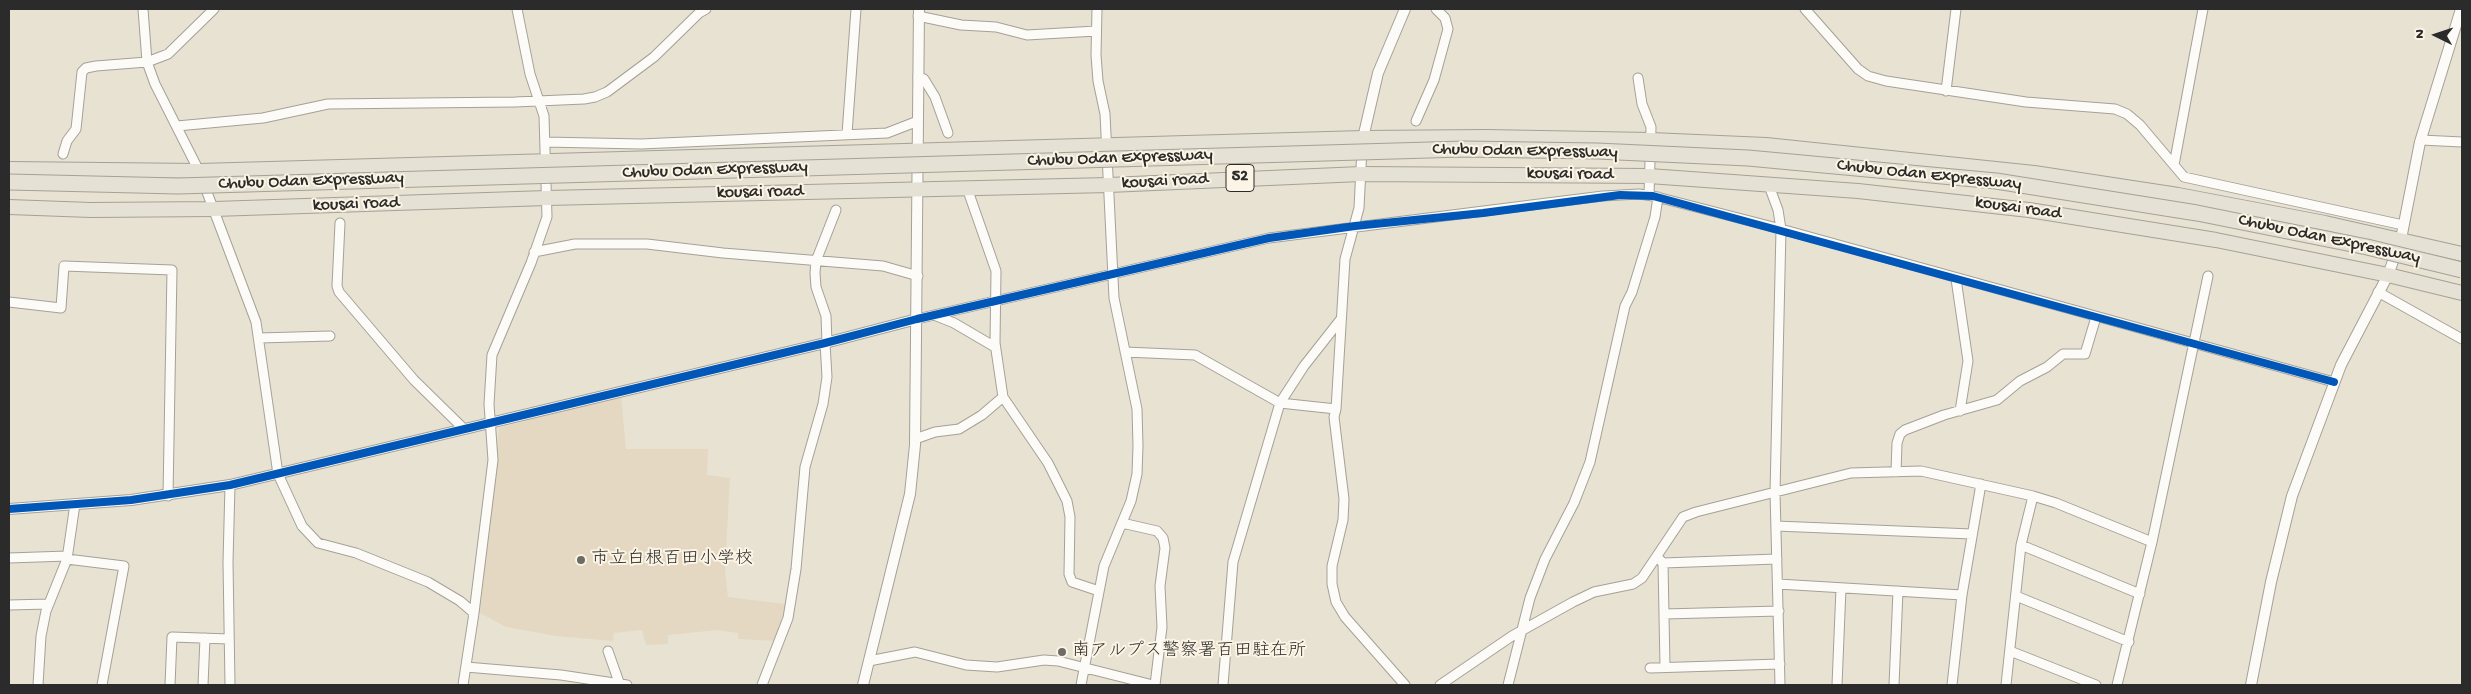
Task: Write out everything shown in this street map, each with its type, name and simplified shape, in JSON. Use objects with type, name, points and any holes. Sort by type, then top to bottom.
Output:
[{"type":"highway","name":"kousai road","points":[[9,169],[199,171],[545,163],[918,149],[1363,138],[1486,137],[1651,140],[1766,146],[2034,173],[2178,195],[2401,239],[2462,254]]},
{"type":"highway","name":"Chubu Odan Expressway","points":[[9,176],[180,179],[1463,142],[1600,144],[1749,150],[1998,174],[2198,205],[2367,239],[2462,262]]},
{"type":"highway","name":"Chubu Odan Expressway","points":[[9,182],[178,186],[1464,149],[1597,151],[1748,158],[1996,181],[2197,213],[2367,247],[2462,270]]},
{"type":"highway","name":"kousai road","points":[[9,207],[91,210],[214,209],[547,198],[1109,184],[1361,174],[1649,176],[1945,199],[2029,210],[2216,240],[2388,275],[2462,293]]},
{"type":"highway","points":[[2367,247],[2462,275]]},
{"type":"street","points":[[143,9],[147,62],[159,93],[199,171],[256,322],[278,474],[302,526],[318,543],[356,553],[428,582],[460,601],[474,613]]},
{"type":"street","points":[[63,154],[67,141],[76,129],[82,72],[86,68],[147,62],[168,54],[214,9]]},
{"type":"street","points":[[463,685],[493,460],[489,423],[492,355],[547,217],[544,116],[530,74],[517,9]]},
{"type":"street","points":[[177,126],[262,118],[328,104],[371,105],[584,99],[606,92],[654,57],[699,13],[706,9]]},
{"type":"street","points":[[847,134],[856,9]]},
{"type":"street","points":[[1081,685],[1104,566],[1132,501],[1137,474],[1138,446],[1137,409],[1116,312],[1112,274],[1105,114],[1098,81],[1097,9]]},
{"type":"street","points":[[1405,9],[1378,73],[1363,138],[1355,226],[1345,259],[1334,418],[1344,499],[1343,520],[1332,566],[1332,584],[1336,602],[1345,617],[1405,685]]},
{"type":"street","points":[[1416,120],[1434,80],[1448,30],[1445,18],[1436,9]]},
{"type":"street","points":[[1805,9],[1858,69],[1868,76],[1886,81],[1946,91],[2026,102],[2115,110],[2127,114],[2140,125],[2184,177],[2404,225]]},
{"type":"street","points":[[1946,91],[1956,9]]},
{"type":"street","points":[[2174,165],[2203,9]]},
{"type":"street","points":[[2251,685],[2271,582],[2292,496],[2334,382],[2360,324],[2388,275],[2401,239],[2421,140],[2461,9]]},
{"type":"street","points":[[863,685],[910,494],[916,439],[919,189],[918,12],[961,24],[996,27],[1027,35],[1096,31]]},
{"type":"street","points":[[918,77],[924,79],[936,97],[948,133]]},
{"type":"street","points":[[1508,685],[1520,632],[1545,559],[1574,503],[1590,462],[1625,306],[1632,292],[1655,217],[1654,196],[1649,176],[1651,127],[1642,104],[1638,78]]},
{"type":"street","points":[[545,142],[641,144],[887,133],[918,121]]},
{"type":"street","points":[[2421,140],[2462,142]]},
{"type":"street","points":[[1768,184],[1778,210],[1781,230],[1775,493],[1780,685]]},
{"type":"street","points":[[967,188],[996,271],[994,301],[995,347],[1003,396],[1048,463],[1067,502],[1070,517],[1069,574],[1072,582],[1099,591]]},
{"type":"street","points":[[9,509],[168,496],[230,485],[826,343],[917,319],[1269,238],[1355,226],[1483,213],[1603,196],[1654,196],[2334,382]]},
{"type":"street","points":[[762,685],[790,610],[796,569],[804,467],[822,404],[827,377],[826,316],[816,287],[816,261],[836,210]]},
{"type":"street","points":[[340,223],[337,286],[339,292],[414,380],[464,430]]},
{"type":"street","points":[[534,252],[575,244],[647,244],[723,253],[884,266],[918,276]]},
{"type":"street","points":[[9,302],[61,308],[64,266],[172,270],[168,496]]},
{"type":"street","points":[[2117,685],[2152,542],[2208,276]]},
{"type":"street","points":[[1956,278],[1968,361],[1960,411]]},
{"type":"street","points":[[2378,292],[2462,338]]},
{"type":"street","points":[[934,315],[954,323],[995,347]]},
{"type":"street","points":[[1896,472],[1897,443],[1900,434],[1905,430],[1997,400],[2020,381],[2046,367],[2063,354],[2085,354],[2096,317]]},
{"type":"street","points":[[1223,685],[1233,562],[1280,403],[1304,366],[1341,319]]},
{"type":"street","points":[[259,338],[330,336]]},
{"type":"street","points":[[1125,352],[1195,355],[1280,403],[1336,409]]},
{"type":"street","points":[[916,439],[935,432],[960,430],[982,415],[1003,396]]},
{"type":"street","points":[[1440,685],[1520,632],[1594,592],[1633,584],[1642,578],[1660,560],[1683,517],[1696,512],[1851,473],[1921,471],[1982,484],[2056,503],[2152,542]]},
{"type":"street","points":[[1952,685],[1962,595],[1982,484]]},
{"type":"street","points":[[230,485],[230,685]]},
{"type":"street","points":[[2006,685],[2021,545],[2033,496]]},
{"type":"street","points":[[38,685],[41,636],[49,604],[67,557],[75,504]]},
{"type":"street","points":[[869,661],[915,652],[966,665],[997,667],[1044,660],[1058,661],[1154,685],[1162,627],[1160,586],[1165,548],[1163,538],[1157,530],[1122,523]]},
{"type":"street","points":[[1776,526],[1972,534]]},
{"type":"street","points":[[2021,545],[2140,594]]},
{"type":"street","points":[[9,558],[67,557],[124,566],[102,685]]},
{"type":"street","points":[[1660,560],[1777,559]]},
{"type":"street","points":[[1660,560],[1665,667]]},
{"type":"street","points":[[1778,584],[1962,595]]},
{"type":"street","points":[[1837,685],[1841,588]]},
{"type":"street","points":[[1894,685],[1898,591]]},
{"type":"street","points":[[2016,596],[2129,642]]},
{"type":"street","points":[[9,606],[49,604]]},
{"type":"street","points":[[1664,614],[1778,611]]},
{"type":"street","points":[[170,685],[172,637],[229,639]]},
{"type":"street","points":[[203,685],[205,638]]},
{"type":"street","points":[[2010,650],[2096,685]]},
{"type":"street","points":[[608,651],[622,685]]},
{"type":"street","points":[[1650,668],[1780,664]]},
{"type":"street","points":[[466,667],[561,674],[622,685]]},
{"type":"shaded area","points":[[621,396],[626,449],[708,449],[707,475],[730,478],[725,569],[728,597],[785,604],[777,641],[738,639],[738,633],[718,630],[668,635],[668,644],[646,645],[642,630],[614,633],[613,641],[556,636],[506,627],[480,613],[499,428]]},
{"type":"cycle path","points":[[9,509],[131,500],[230,485],[825,343],[917,319],[1269,238],[1620,195],[1653,196],[2334,382]]},
{"type":"place","name":"市立白根百田小学校","points":[[581,560]]},
{"type":"place","name":"南アルプス警察署百田駐在所","points":[[1062,652]]}]
